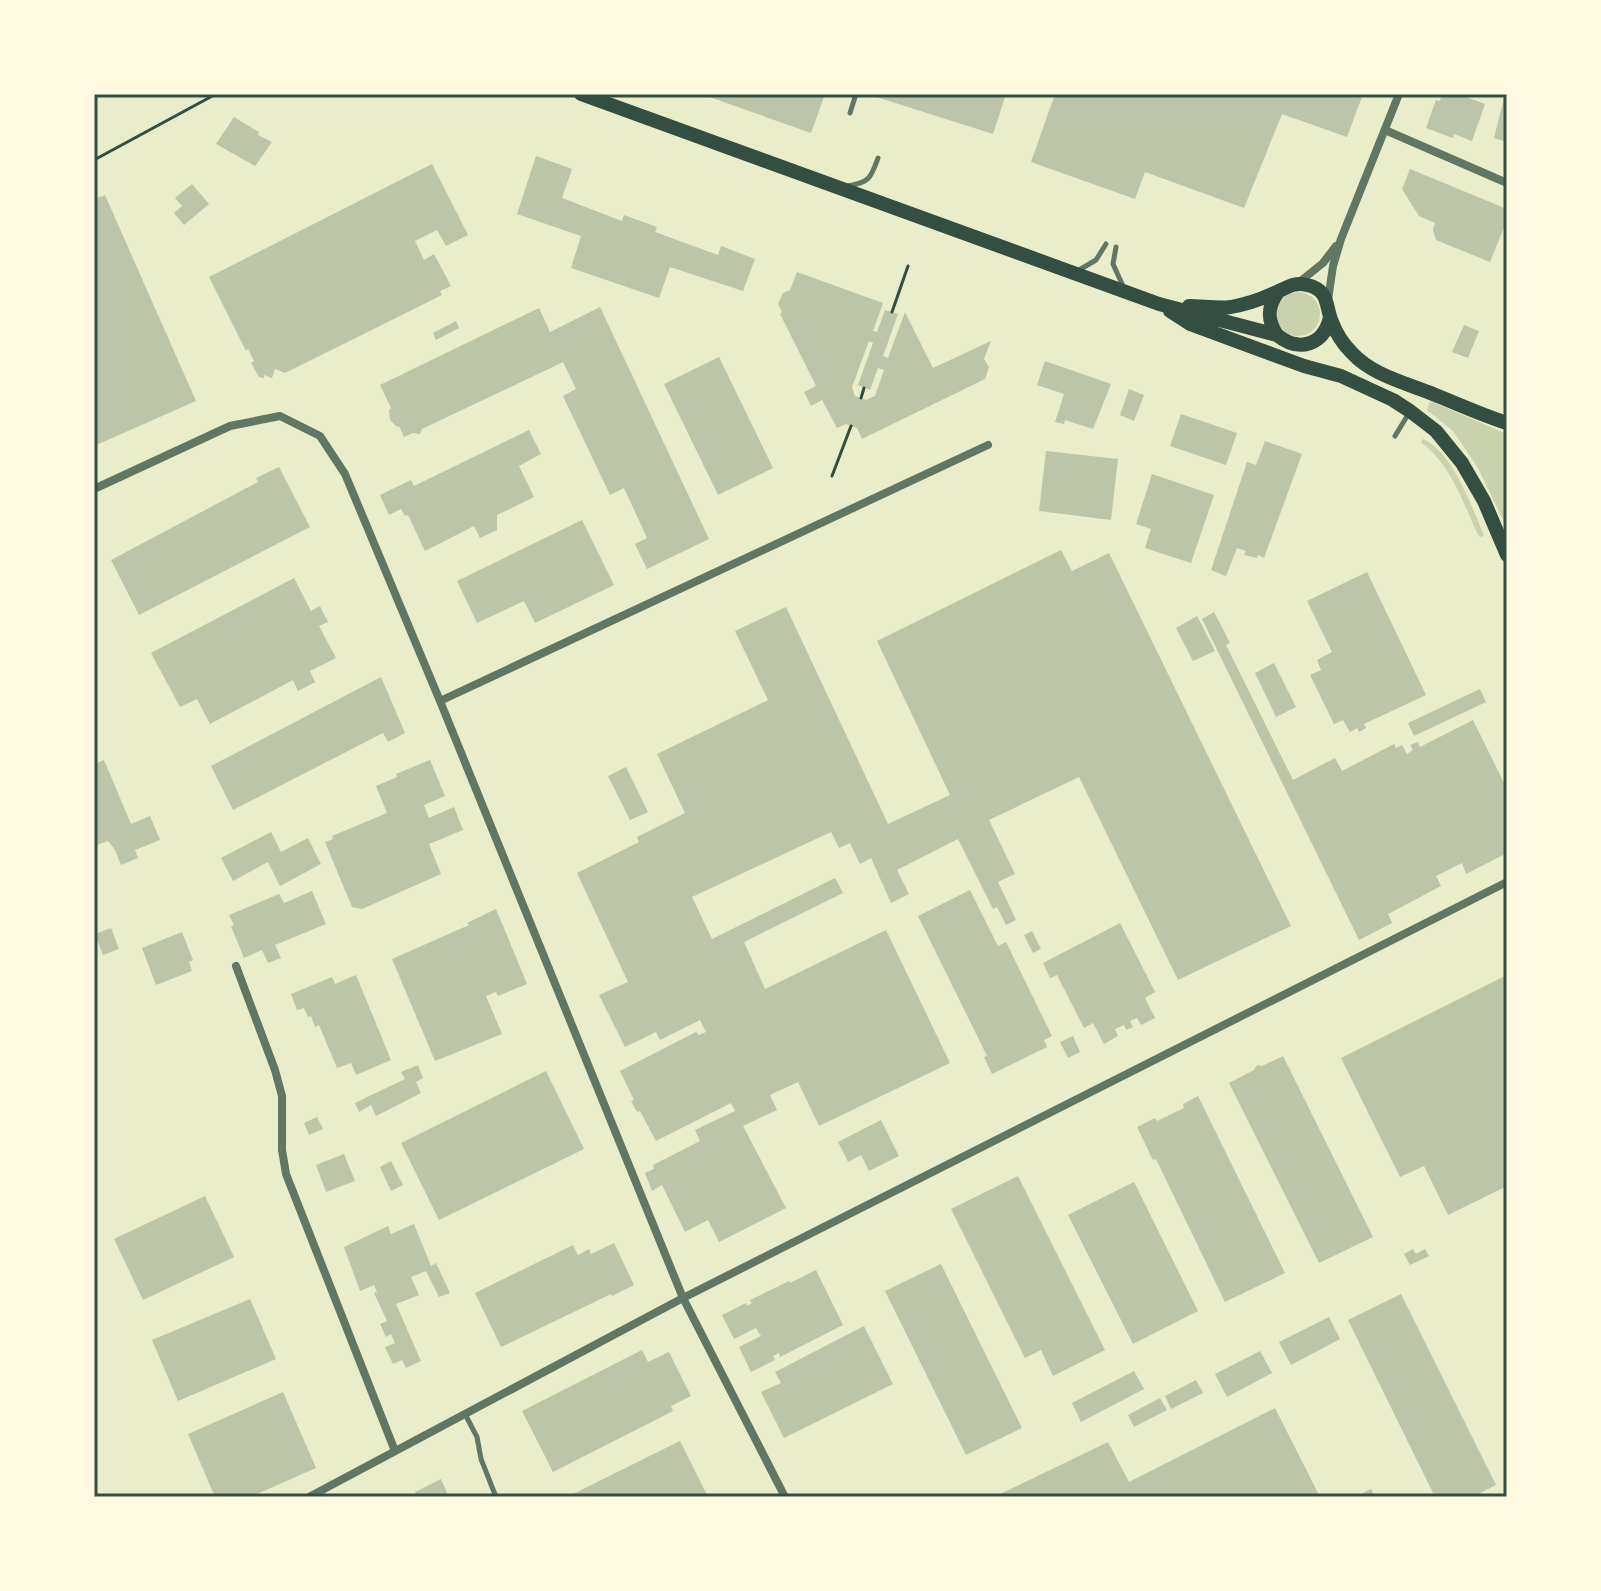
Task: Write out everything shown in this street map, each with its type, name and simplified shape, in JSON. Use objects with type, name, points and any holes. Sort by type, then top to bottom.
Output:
[{"type":"main road","points":[[581,94],[1159,304],[1277,335]]},
{"type":"main road","points":[[1159,304],[1227,308],[1251,302],[1287,286],[1307,285],[1316,289],[1350,352],[1363,363],[1507,423]]},
{"type":"main road","points":[[1278,292],[1269,309],[1271,327],[1284,341],[1302,345],[1341,376]]},
{"type":"main road","points":[[1159,304],[1190,324],[1304,366],[1341,376],[1410,411],[1436,431],[1462,463],[1484,501],[1507,555]]},
{"type":"main road","points":[[1302,345],[1324,333],[1329,310]]},
{"type":"main road","points":[[1507,531],[1507,555]]},
{"type":"street","points":[[1329,310],[1329,285],[1341,239],[1399,94]]},
{"type":"street","points":[[1385,130],[1507,183]]},
{"type":"street","points":[[1297,284],[1323,263],[1341,239]]},
{"type":"street","points":[[94,489],[230,426],[280,416],[320,436],[345,474],[683,1298],[785,1497]]},
{"type":"street","points":[[440,701],[988,445]]},
{"type":"street","points":[[309,1497],[683,1298],[1507,882]]},
{"type":"street","points":[[236,966],[282,1096],[282,1150],[286,1174],[395,1451]]},
{"type":"lane","points":[[850,113],[856,94]]},
{"type":"lane","points":[[835,186],[863,183],[870,178],[878,158]]},
{"type":"lane","points":[[1074,272],[1096,260],[1106,244]]},
{"type":"lane","points":[[1116,247],[1113,264],[1129,293]]},
{"type":"lane","points":[[1395,436],[1410,411]]},
{"type":"lane","points":[[465,1414],[477,1437],[481,1459],[496,1497]]},
{"type":"path","points":[[94,160],[216,94]]},
{"type":"path","points":[[892,312],[908,266]]},
{"type":"path","points":[[861,398],[864,388]]},
{"type":"path","points":[[832,476],[851,426]]},
{"type":"green space","points":[[1298,292],[1314,298],[1320,314],[1314,330],[1298,336],[1282,330],[1276,314],[1282,298]]},
{"type":"green space","points":[[1430,401],[1507,434],[1507,510],[1503,520],[1478,468],[1453,431],[1427,410]]},
{"type":"green space","points":[[1423,439],[1434,446],[1452,467],[1484,535],[1481,537],[1448,473],[1421,442]]},
{"type":"building","points":[[701,94],[825,94],[811,133]]},
{"type":"building","points":[[867,94],[1006,94],[993,134]]},
{"type":"building","points":[[1055,94],[1363,94],[1347,137],[1282,114],[1244,208],[1145,172],[1135,199],[1031,162]]},
{"type":"building","points":[[1442,94],[1467,94],[1466,97],[1485,104],[1472,141],[1426,128],[1436,100],[1440,101]]},
{"type":"building","points":[[1507,94],[1507,142],[1494,138]]},
{"type":"building","points":[[234,117],[272,142],[255,166],[216,144]]},
{"type":"building","points":[[536,156],[572,169],[562,198],[622,221],[624,215],[657,227],[655,232],[718,255],[721,246],[755,259],[743,291],[670,267],[659,298],[571,268],[581,236],[517,214]]},
{"type":"building","points":[[432,164],[468,235],[446,246],[437,230],[415,241],[424,260],[434,254],[451,286],[440,291],[442,295],[285,373],[275,369],[272,378],[259,377],[248,349],[246,351],[209,277]]},
{"type":"building","points":[[1410,169],[1507,209],[1507,220],[1490,262],[1436,240],[1433,230],[1435,223],[1419,216],[1402,189]]},
{"type":"building","points":[[192,184],[209,204],[184,225],[174,213],[182,206],[175,198]]},
{"type":"building","points":[[105,195],[196,401],[94,446],[94,199]]},
{"type":"building","points":[[797,272],[883,303],[873,331],[877,332],[885,310],[898,314],[883,356],[888,358],[905,312],[933,368],[991,341],[984,359],[989,367],[985,379],[862,439],[857,428],[846,424],[837,428],[822,400],[811,406],[804,392],[816,386],[778,304],[783,293],[790,290]],"holes":[[[869,341],[873,343],[858,385],[870,390],[878,368],[884,370],[875,396],[866,400],[855,396],[852,387]]]},
{"type":"building","points":[[600,307],[709,539],[647,569],[635,544],[647,538],[624,488],[610,495],[563,396],[576,389],[563,362],[422,429],[420,434],[404,437],[399,426],[390,420],[391,408],[380,385],[539,308],[550,332]]},
{"type":"building","points":[[456,321],[459,328],[436,340],[433,333]]},
{"type":"building","points":[[1464,325],[1479,331],[1468,358],[1452,352]]},
{"type":"building","points":[[719,357],[773,468],[718,495],[664,384]]},
{"type":"building","points":[[1045,361],[1111,384],[1093,429],[1065,420],[1064,424],[1055,422],[1064,394],[1037,385]]},
{"type":"building","points":[[1129,389],[1144,395],[1134,421],[1120,415]]},
{"type":"building","points":[[1181,414],[1237,433],[1226,465],[1170,446]]},
{"type":"building","points":[[529,430],[541,454],[519,466],[534,497],[497,515],[497,530],[480,538],[474,526],[425,551],[408,515],[405,516],[401,509],[389,515],[380,495],[411,480],[414,486]]},
{"type":"building","points":[[1265,441],[1302,454],[1264,558],[1244,555],[1246,551],[1237,548],[1226,576],[1211,570],[1247,462],[1256,465]]},
{"type":"building","points":[[1046,451],[1118,459],[1111,520],[1039,511]]},
{"type":"building","points":[[279,467],[310,527],[139,615],[111,560],[258,482],[256,478]]},
{"type":"building","points":[[1152,474],[1214,495],[1191,563],[1145,548],[1151,529],[1136,524]]},
{"type":"building","points":[[582,520],[614,585],[535,623],[524,601],[477,623],[457,581]]},
{"type":"building","points":[[1061,550],[1072,571],[1109,553],[1291,926],[1178,980],[1079,777],[989,820],[1015,874],[998,882],[1016,920],[1006,925],[997,907],[993,909],[958,839],[897,870],[909,894],[891,903],[871,858],[860,864],[850,843],[839,848],[831,832],[692,897],[712,939],[835,878],[843,893],[744,942],[765,989],[886,930],[950,1063],[819,1126],[798,1082],[770,1095],[777,1110],[743,1126],[786,1208],[719,1242],[708,1220],[685,1232],[662,1185],[652,1191],[645,1173],[654,1169],[653,1165],[700,1141],[695,1130],[735,1111],[731,1103],[656,1141],[631,1101],[634,1100],[620,1071],[696,1032],[699,1035],[706,1032],[700,1020],[660,1040],[656,1032],[625,1047],[599,995],[628,982],[577,873],[639,842],[637,837],[685,813],[657,754],[768,700],[735,631],[786,607],[888,824],[950,795],[877,641]]},
{"type":"building","points":[[1367,572],[1426,695],[1364,724],[1366,728],[1359,732],[1357,728],[1350,732],[1343,720],[1334,724],[1310,675],[1321,670],[1317,660],[1332,652],[1307,601]]},
{"type":"building","points":[[294,578],[311,611],[320,606],[328,622],[319,626],[336,658],[310,671],[315,682],[298,691],[293,680],[210,724],[197,699],[180,707],[151,653]]},
{"type":"building","points":[[1214,612],[1230,643],[1226,645],[1293,780],[1335,758],[1342,771],[1394,744],[1396,748],[1402,745],[1407,754],[1413,750],[1410,745],[1418,742],[1420,747],[1473,720],[1507,789],[1507,853],[1466,874],[1462,863],[1436,876],[1441,886],[1388,914],[1392,923],[1359,940],[1202,619]]},
{"type":"building","points":[[1197,616],[1215,651],[1193,661],[1176,628]]},
{"type":"building","points":[[1274,663],[1296,707],[1276,717],[1255,673]]},
{"type":"building","points":[[381,677],[405,733],[388,742],[383,733],[233,810],[211,766]]},
{"type":"building","points":[[1480,689],[1486,702],[1414,736],[1408,723]]},
{"type":"building","points":[[104,760],[131,824],[150,816],[160,840],[135,850],[138,858],[121,865],[108,841],[94,846],[94,764]]},
{"type":"building","points":[[430,760],[445,796],[424,805],[429,818],[454,807],[463,830],[429,844],[441,874],[362,909],[352,907],[325,842],[333,839],[332,836],[387,813],[376,786]]},
{"type":"building","points":[[626,767],[648,812],[630,820],[608,776]]},
{"type":"building","points":[[271,832],[281,852],[308,838],[321,864],[280,886],[268,862],[233,881],[221,858]]},
{"type":"building","points":[[970,890],[998,946],[1006,942],[1052,1036],[1044,1040],[1047,1047],[992,1074],[984,1057],[987,1056],[918,916]]},
{"type":"building","points":[[312,891],[326,924],[275,945],[281,958],[268,963],[262,950],[244,958],[229,915],[279,894],[284,903]]},
{"type":"building","points":[[496,909],[527,984],[498,996],[496,992],[486,996],[502,1034],[435,1061],[392,959],[469,925],[467,923]]},
{"type":"building","points":[[1120,923],[1155,992],[1145,998],[1155,1018],[1141,1025],[1137,1018],[1130,1021],[1133,1027],[1126,1030],[1124,1025],[1115,1029],[1118,1036],[1104,1044],[1093,1023],[1084,1028],[1057,975],[1050,978],[1043,963]]},
{"type":"building","points":[[111,928],[119,949],[103,955],[95,934]]},
{"type":"building","points":[[1032,931],[1041,949],[1033,953],[1024,935]]},
{"type":"building","points":[[182,932],[193,960],[189,962],[192,971],[156,985],[142,948]]},
{"type":"building","points":[[356,975],[391,1060],[356,1075],[351,1063],[337,1068],[319,1025],[315,1027],[304,1008],[297,1010],[291,994],[332,977],[335,984]]},
{"type":"building","points":[[1507,975],[1507,1186],[1448,1215],[1424,1166],[1400,1177],[1341,1058]]},
{"type":"building","points":[[1073,1036],[1080,1052],[1068,1058],[1060,1042]]},
{"type":"building","points":[[1283,1056],[1373,1237],[1319,1263],[1229,1083],[1254,1070],[1257,1065],[1262,1066]]},
{"type":"building","points":[[418,1065],[423,1078],[416,1082],[421,1093],[376,1116],[371,1105],[359,1112],[355,1103],[405,1079],[401,1072]]},
{"type":"building","points":[[546,1071],[584,1149],[439,1220],[401,1143]]},
{"type":"building","points":[[1198,1096],[1285,1273],[1225,1302],[1156,1159],[1153,1160],[1137,1127],[1184,1108],[1183,1104]]},
{"type":"building","points":[[317,1117],[323,1129],[309,1135],[304,1123]]},
{"type":"building","points":[[881,1120],[899,1156],[869,1171],[861,1155],[848,1162],[838,1142]]},
{"type":"building","points":[[344,1154],[355,1181],[326,1192],[316,1165]]},
{"type":"building","points":[[391,1161],[403,1185],[391,1191],[380,1167]]},
{"type":"building","points":[[1018,1176],[1105,1350],[1053,1376],[1041,1350],[1025,1358],[951,1209]]},
{"type":"building","points":[[1134,1182],[1198,1311],[1133,1344],[1068,1215]]},
{"type":"building","points":[[205,1196],[234,1257],[143,1300],[114,1239]]},
{"type":"building","points":[[414,1224],[431,1266],[436,1263],[450,1293],[439,1297],[426,1271],[411,1277],[419,1295],[396,1304],[421,1361],[406,1368],[402,1360],[393,1364],[385,1347],[395,1343],[391,1334],[386,1337],[380,1324],[387,1321],[374,1293],[377,1292],[374,1285],[360,1291],[344,1247],[388,1226],[391,1234]]},
{"type":"building","points":[[614,1243],[634,1285],[501,1347],[475,1293],[573,1245],[578,1255],[589,1249],[591,1254]]},
{"type":"building","points":[[1413,1249],[1416,1254],[1425,1249],[1429,1256],[1410,1265],[1404,1254]]},
{"type":"building","points":[[941,1264],[1022,1428],[966,1455],[885,1291]]},
{"type":"building","points":[[816,1270],[843,1325],[780,1357],[779,1353],[773,1356],[775,1360],[751,1372],[739,1347],[761,1336],[756,1328],[734,1339],[722,1315],[746,1303],[747,1306],[752,1303],[750,1300]]},
{"type":"building","points":[[1401,1294],[1496,1485],[1472,1497],[1435,1497],[1348,1320]]},
{"type":"building","points":[[250,1299],[276,1359],[178,1401],[152,1340]]},
{"type":"building","points":[[1329,1317],[1340,1339],[1291,1365],[1279,1342]]},
{"type":"building","points":[[864,1326],[893,1384],[784,1438],[761,1392],[781,1383],[775,1372]]},
{"type":"building","points":[[642,1350],[648,1362],[669,1352],[691,1396],[671,1406],[673,1411],[553,1472],[522,1411]]},
{"type":"building","points":[[1260,1351],[1272,1373],[1227,1397],[1215,1374]]},
{"type":"building","points":[[1134,1371],[1144,1389],[1081,1422],[1072,1403]]},
{"type":"building","points":[[1196,1380],[1203,1393],[1171,1409],[1165,1396]]},
{"type":"building","points":[[283,1392],[316,1468],[250,1497],[215,1497],[188,1434]]},
{"type":"building","points":[[1160,1398],[1167,1410],[1134,1427],[1128,1415]]},
{"type":"building","points":[[1275,1408],[1320,1497],[994,1497],[1108,1442],[1129,1482]]},
{"type":"building","points":[[680,1441],[707,1495],[574,1497],[573,1494]]},
{"type":"building","points":[[441,1479],[449,1497],[417,1497],[415,1492]]},
{"type":"building","points":[[1371,1489],[1375,1497],[1355,1497]]}]
